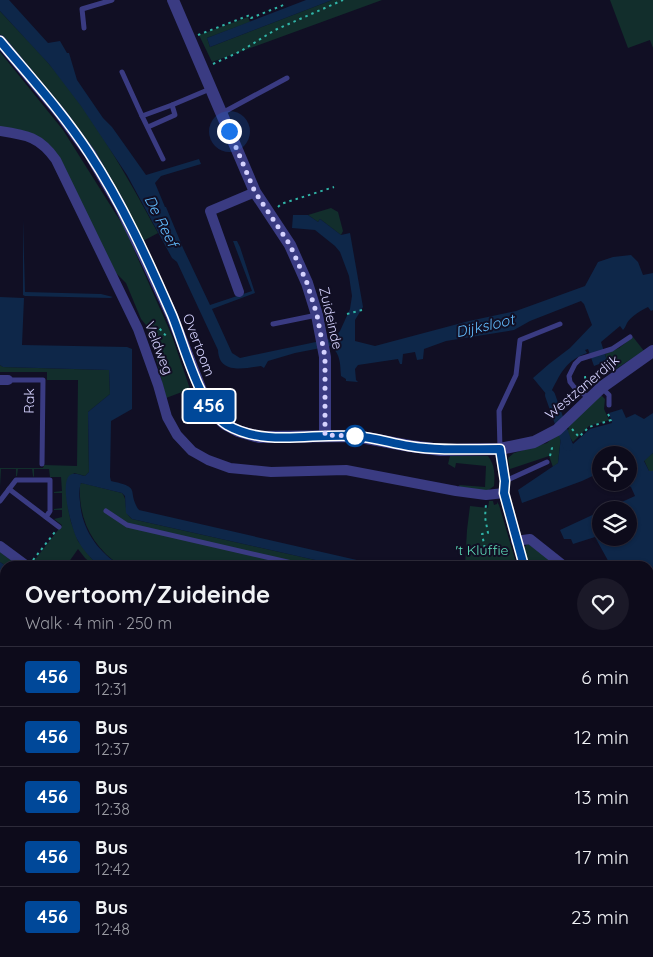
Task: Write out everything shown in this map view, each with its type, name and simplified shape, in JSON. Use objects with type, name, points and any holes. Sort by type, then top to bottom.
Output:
[{"type":"street","name":"Zuideinde","points":[[173,0],[255,192],[290,245],[307,283],[317,315],[325,357],[325,435]]},
{"type":"street","name":"Overtoom","points":[[0,41],[70,127],[105,179],[172,316],[202,393],[214,414],[225,424],[259,437],[355,436],[441,450],[500,449]]},
{"type":"street","name":"Veldweg","points":[[0,131],[27,135],[48,150],[56,160],[138,329],[167,417],[176,435],[192,451],[208,460],[230,468],[271,472],[346,470],[486,495],[504,493]]},
{"type":"street","points":[[239,292],[210,211],[255,192]]},
{"type":"street","name":"Westzanerdijk","points":[[500,449],[534,442],[565,428],[602,387],[653,351]]},
{"type":"street","points":[[500,449],[505,481],[504,493],[522,561]]},
{"type":"street","points":[[516,541],[530,539],[558,561]]},
{"type":"street","points":[[0,546],[21,561]]},
{"type":"lane","points":[[84,28],[82,9],[112,0]]},
{"type":"lane","points":[[122,72],[163,159]]},
{"type":"lane","points":[[221,114],[287,78]]},
{"type":"lane","points":[[142,116],[210,89]]},
{"type":"lane","points":[[148,127],[175,115],[172,105]]},
{"type":"lane","points":[[273,324],[317,315]]},
{"type":"lane","points":[[500,449],[499,412],[516,375],[520,340],[560,324]]},
{"type":"lane","points":[[590,399],[570,382],[569,376],[575,364],[580,359],[612,348],[630,337]]},
{"type":"lane","name":"Rak","points":[[4,380],[43,380],[42,464]]},
{"type":"lane","points":[[602,387],[608,395],[610,405]]},
{"type":"lane","points":[[505,481],[547,462]]},
{"type":"lane","points":[[0,501],[16,480],[50,480],[50,511],[46,517]]},
{"type":"lane","points":[[10,489],[59,527]]},
{"type":"lane","points":[[106,511],[127,525],[284,561]]},
{"type":"path","points":[[202,69],[240,51],[275,30],[342,0]]},
{"type":"path","points":[[188,38],[250,15],[251,18],[286,4]]},
{"type":"path","points":[[270,214],[281,204],[334,187]]},
{"type":"path","points":[[347,314],[362,310]]},
{"type":"path","points":[[138,329],[159,328],[173,344]]},
{"type":"path","points":[[565,428],[579,437],[589,428],[610,420],[606,410],[610,405]]},
{"type":"path","points":[[544,436],[552,448],[547,462]]},
{"type":"path","points":[[486,495],[485,517],[488,533],[482,534],[486,554]]},
{"type":"path","points":[[32,561],[59,527]]},
{"type":"green space","points":[[332,0],[382,0],[212,62],[199,35],[248,17],[250,22],[207,38],[210,47]]},
{"type":"green space","points":[[610,0],[653,0],[653,48],[650,40],[628,48]]},
{"type":"green space","points":[[0,11],[43,57],[80,104],[121,167],[158,233],[143,241],[26,65],[0,34]]},
{"type":"green space","points":[[0,52],[63,130],[124,227],[172,336],[190,389],[166,398],[146,325],[141,319],[126,283],[111,268],[48,147],[0,128]]},
{"type":"green space","points":[[331,208],[338,212],[343,231],[341,235],[320,219],[318,222],[308,215]]},
{"type":"green space","points":[[633,337],[644,351],[611,372],[605,354],[619,348]]},
{"type":"green space","points":[[0,365],[3,367],[109,370],[110,394],[88,412],[89,472],[85,476],[74,473],[67,486],[71,522],[78,541],[94,561],[88,561],[78,549],[70,561],[34,561],[62,525],[54,519],[62,517],[62,510],[54,510],[62,508],[62,493],[54,493],[62,491],[61,477],[50,477],[49,469],[34,469],[34,477],[32,469],[18,469],[16,476],[16,469],[1,469],[0,487],[0,468],[43,468],[44,465],[77,466],[78,380],[47,380],[47,372],[0,372]]},
{"type":"green space","points":[[598,395],[605,399],[604,409],[609,420],[589,426],[573,442],[566,431],[569,429],[567,425]]},
{"type":"green space","points":[[559,432],[561,437],[558,463],[553,467],[549,456],[510,469],[508,458],[514,453],[547,443]]},
{"type":"green space","points":[[653,453],[653,471],[649,471],[644,460]]},
{"type":"green space","points":[[450,456],[488,456],[494,470],[494,486],[487,491],[460,487],[459,485],[485,487],[486,466],[456,463],[455,468],[448,464]]},
{"type":"green space","points":[[80,484],[122,493],[127,513],[132,519],[320,561],[115,561],[95,541],[84,520],[81,509]]},
{"type":"green space","name":"'t Kluffie","points":[[489,501],[493,501],[494,505],[497,502],[499,505],[516,561],[465,561],[470,506],[488,508]]},
{"type":"green space","points":[[527,543],[554,561],[528,561],[524,549]]},
{"type":"green space","points":[[0,552],[12,561],[0,561]]},
{"type":"water","points":[[0,0],[9,0],[48,43],[60,41],[67,53],[69,53],[77,80],[146,175],[199,159],[201,164],[161,176],[155,183],[210,305],[252,291],[233,241],[237,241],[240,247],[255,293],[212,309],[232,353],[240,358],[330,339],[340,331],[350,309],[352,296],[349,276],[340,252],[315,230],[292,228],[293,215],[308,215],[318,222],[320,219],[341,235],[350,233],[363,307],[355,320],[355,341],[375,346],[469,321],[516,311],[585,286],[598,262],[613,257],[631,255],[638,262],[643,275],[653,273],[653,310],[651,311],[648,307],[629,320],[623,330],[620,326],[601,342],[607,361],[594,366],[588,349],[585,350],[587,353],[574,359],[565,367],[552,390],[553,393],[547,395],[533,378],[570,348],[592,325],[581,301],[530,321],[514,330],[446,341],[424,349],[423,359],[417,360],[415,352],[403,354],[402,364],[400,364],[398,359],[358,365],[355,369],[358,382],[346,381],[341,376],[338,356],[331,346],[295,353],[268,361],[264,368],[261,366],[228,367],[219,358],[218,350],[177,262],[172,258],[127,175],[81,106],[49,64],[0,11]]},
{"type":"water","points":[[306,0],[332,0],[210,47],[207,38]]},
{"type":"water","points":[[23,220],[25,292],[101,294],[113,297],[23,295]]},
{"type":"water","points":[[0,297],[24,298],[22,345],[127,347],[132,349],[132,409],[111,421],[110,477],[111,481],[121,483],[130,488],[139,510],[361,561],[320,561],[132,519],[126,513],[125,496],[122,493],[81,483],[79,495],[84,522],[98,547],[114,561],[94,561],[82,547],[72,526],[66,487],[70,475],[85,476],[89,472],[88,412],[110,394],[109,370],[3,367],[0,365]]},
{"type":"water","points":[[622,409],[626,418],[635,414],[644,419],[653,413],[653,453],[644,461],[649,471],[653,471],[653,561],[608,561],[600,546],[637,546],[637,501],[624,501],[635,496],[633,491],[637,491],[637,446],[592,446],[592,476],[522,503],[518,490],[558,463],[561,437],[566,433],[573,444],[590,429],[612,423],[609,413]]},
{"type":"water","points":[[592,515],[592,538],[573,544],[571,539],[564,539],[560,530]]},
{"type":"waterway","points":[[550,395],[568,446]]},
{"type":"bus line","name":"456","points":[[0,41],[70,127],[90,154],[105,179],[119,204],[172,316],[202,393],[214,414],[225,424],[259,437],[355,436],[441,450],[500,449],[505,481],[504,493],[523,561]]},
{"type":"route","points":[[229,131],[255,192],[290,245],[307,283],[317,315],[325,357],[325,435],[355,436]]},
{"type":"water label","name":"De Reef","points":[[161,221]]},
{"type":"water label","name":"Dijksloot","points":[[485,326]]}]
